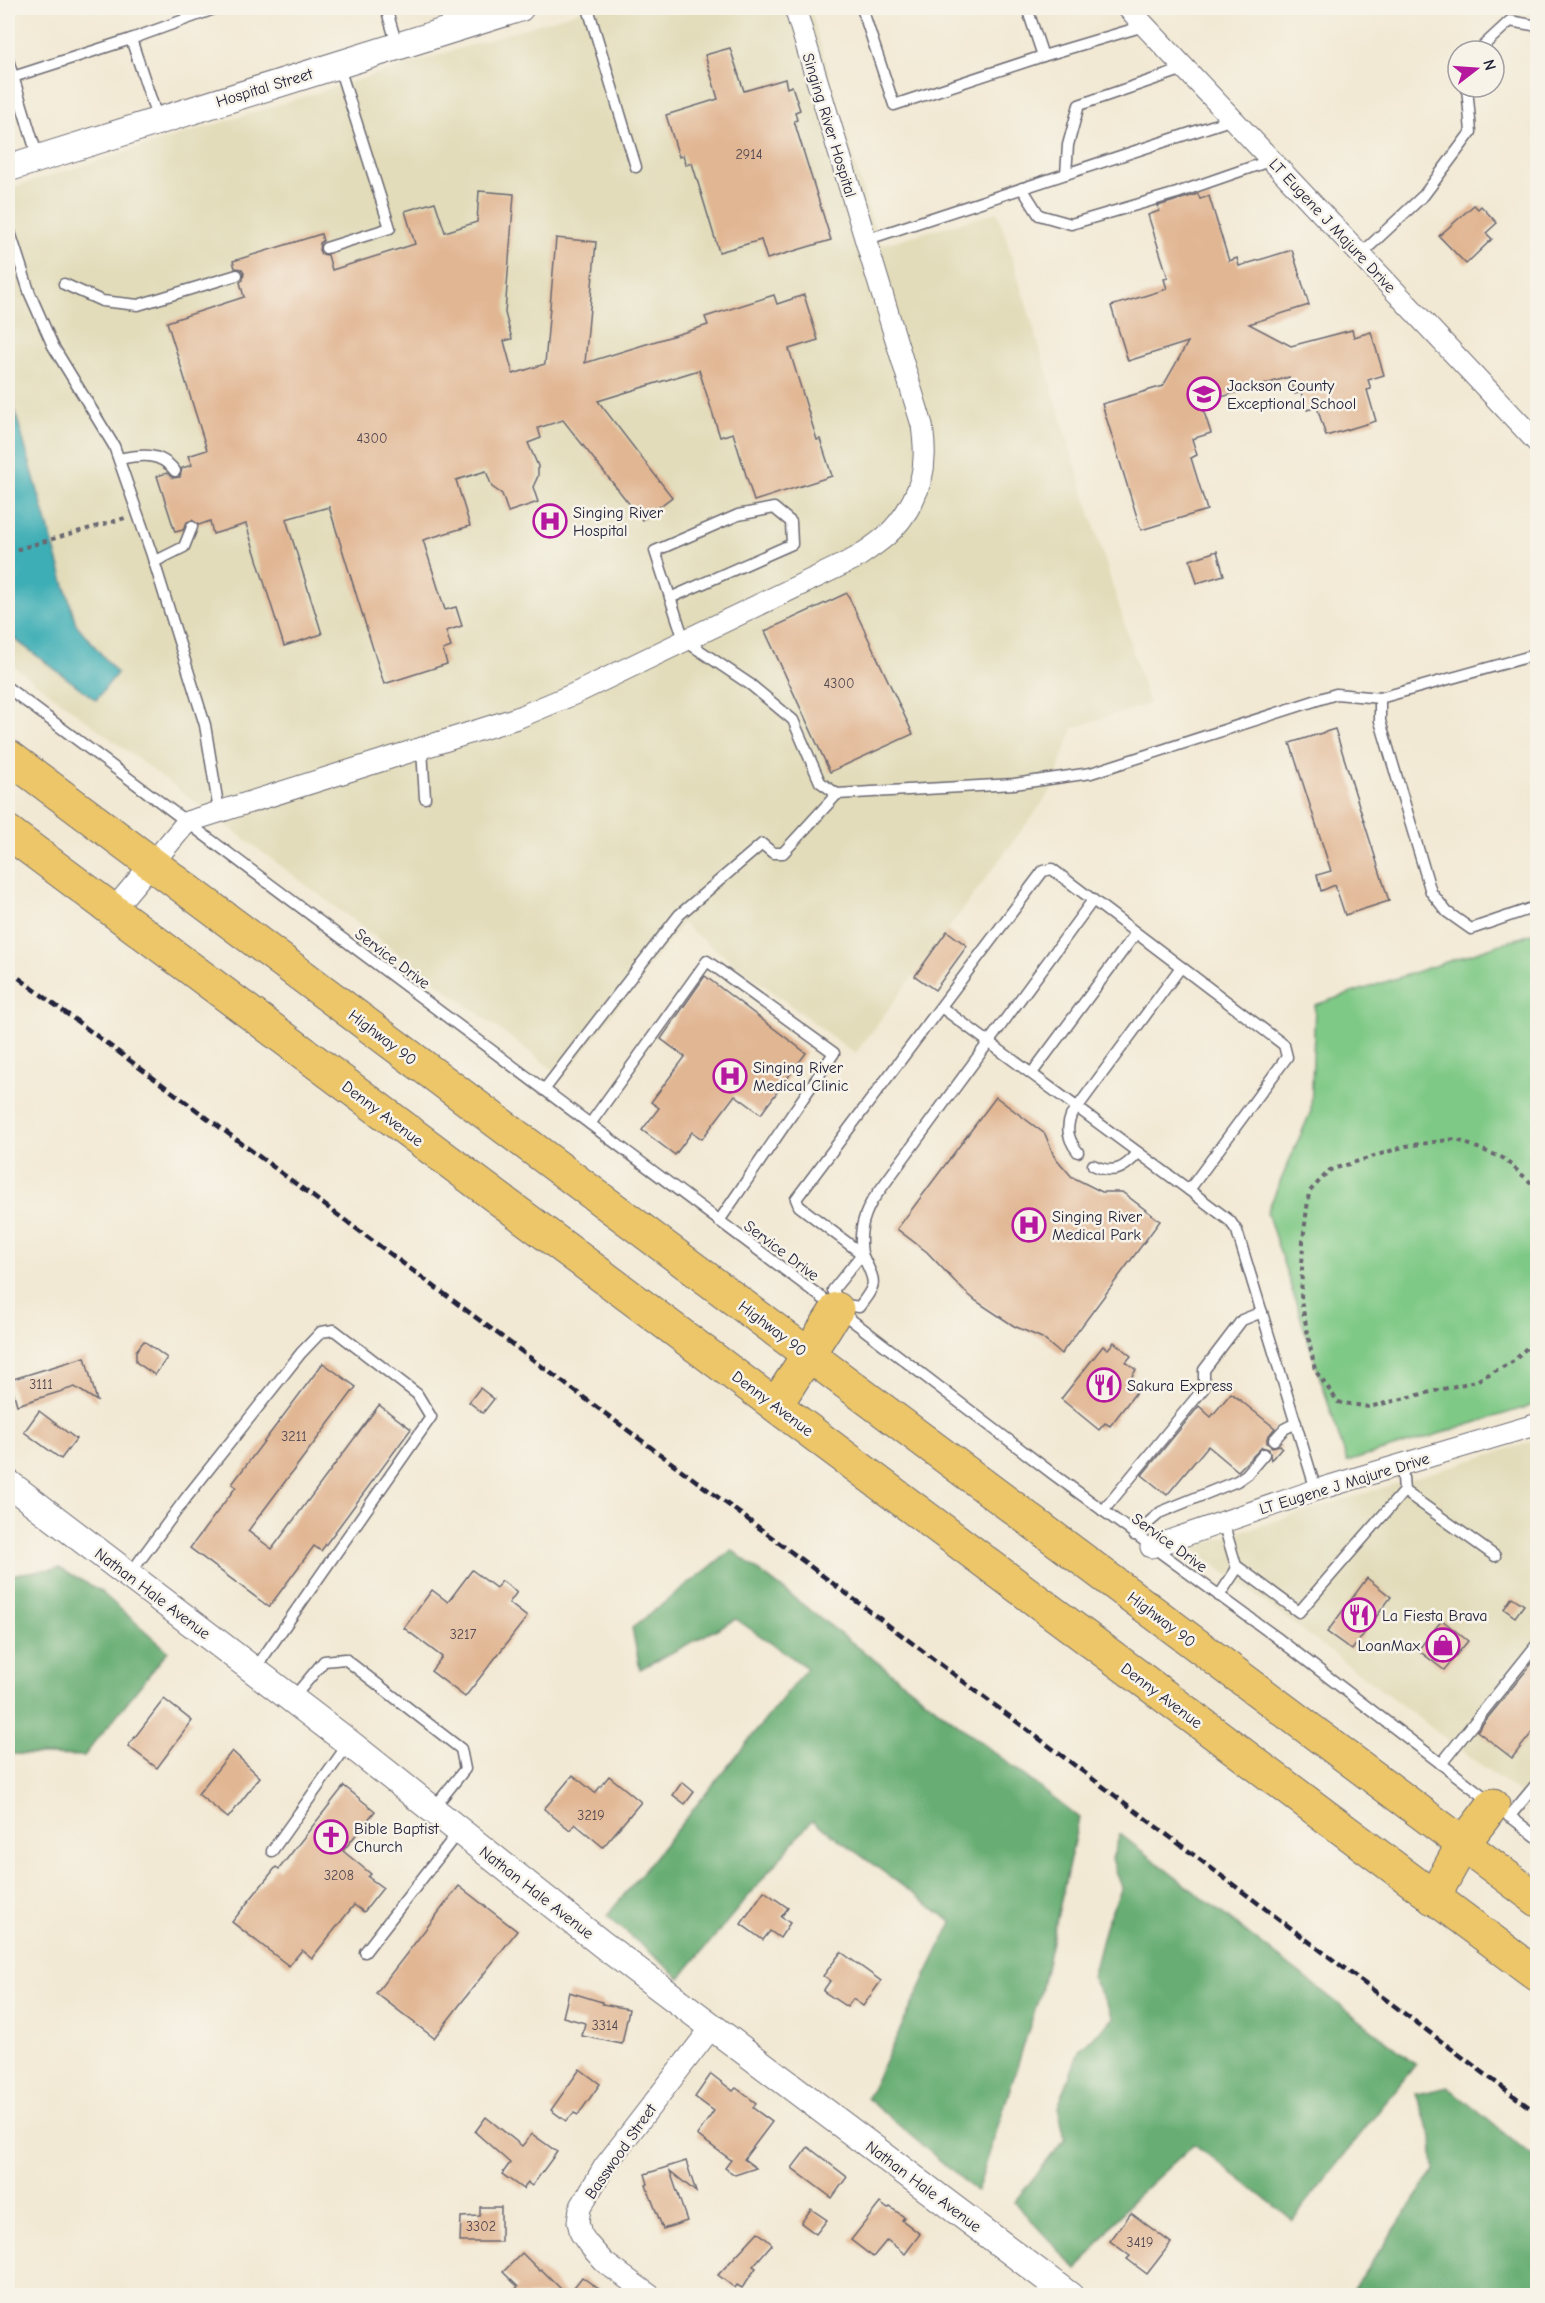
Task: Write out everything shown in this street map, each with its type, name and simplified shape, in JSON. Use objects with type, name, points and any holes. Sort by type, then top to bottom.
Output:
[{"type":"main road","name":"Highway 90","points":[[8,756],[1538,1900]]},
{"type":"main road","name":"Denny Avenue","points":[[8,832],[1538,1975]]},
{"type":"main road","points":[[776,1405],[838,1307]]},
{"type":"main road","points":[[1433,1898],[1462,1844],[1501,1811]]},
{"type":"street","name":"Singing River Hospital","points":[[187,822],[518,718],[574,694],[856,558],[886,536],[902,518],[912,501],[922,475],[924,457],[922,425],[795,8]]},
{"type":"street","name":"LT Eugene J Majure Drive","points":[[1128,8],[1538,443]]},
{"type":"street","name":"Hospital Street","points":[[8,168],[398,46],[504,10]]},
{"type":"street","points":[[112,911],[187,822]]},
{"type":"street","name":"LT Eugene J Majure Drive","points":[[1143,1540],[1223,1522],[1316,1490],[1538,1424]]},
{"type":"street","name":"Nathan Hale Avenue","points":[[8,1483],[349,1743],[602,1944],[1070,2295]]},
{"type":"street","name":"Basswood Street","points":[[651,2295],[604,2262],[588,2244],[581,2234],[578,2222],[580,2208],[604,2167],[712,2027]]},
{"type":"lane","points":[[13,77],[131,39],[217,8]]},
{"type":"lane","points":[[386,8],[398,46]]},
{"type":"lane","points":[[588,8],[636,167]]},
{"type":"lane","points":[[862,8],[894,105],[1043,56],[1144,26]]},
{"type":"lane","points":[[1027,8],[1043,56]]},
{"type":"lane","points":[[1490,39],[1510,21],[1538,26]]},
{"type":"lane","points":[[131,39],[158,120]]},
{"type":"lane","points":[[8,60],[38,158]]},
{"type":"lane","points":[[326,248],[390,228],[338,64]]},
{"type":"lane","points":[[1066,174],[1068,145],[1079,105],[1184,69]]},
{"type":"lane","points":[[1360,255],[1424,195],[1471,132],[1468,99]]},
{"type":"lane","points":[[865,240],[1233,119]]},
{"type":"lane","points":[[1022,188],[1039,215],[1071,224],[1272,160]]},
{"type":"lane","points":[[8,226],[30,294],[53,346],[114,446],[119,459],[206,725],[219,811]]},
{"type":"lane","points":[[64,284],[102,301],[138,305],[237,275]]},
{"type":"lane","points":[[119,459],[143,454],[152,455],[166,462],[175,471]]},
{"type":"lane","points":[[670,598],[792,544],[791,522],[774,508],[738,515],[655,551],[670,598],[684,640],[751,685],[793,720],[820,782],[837,794],[1014,784],[1091,773],[1335,694],[1380,698],[1538,654]]},
{"type":"lane","points":[[154,562],[184,547],[192,527]]},
{"type":"lane","name":"Service Drive","points":[[8,688],[719,1221],[838,1307],[1103,1511],[1538,1838]]},
{"type":"lane","points":[[1380,698],[1380,721],[1431,892],[1448,912],[1471,929],[1538,906]]},
{"type":"lane","points":[[422,748],[425,798]]},
{"type":"lane","points":[[544,1090],[679,915],[762,844],[773,853],[783,853],[837,794]]},
{"type":"lane","points":[[862,1254],[799,1206],[796,1199],[1043,871],[1052,869],[1284,1045],[1287,1050],[1287,1057],[1188,1190]]},
{"type":"lane","points":[[862,1254],[833,1290],[838,1307],[859,1307],[873,1289],[874,1281],[862,1254],[860,1229],[864,1215],[872,1201],[1093,900]]},
{"type":"lane","points":[[1032,1074],[1136,933]]},
{"type":"lane","points":[[590,1124],[707,961],[834,1053],[719,1221]]},
{"type":"lane","points":[[1078,1152],[1072,1146],[1068,1131],[1071,1116],[1181,967]]},
{"type":"lane","points":[[940,1007],[1234,1226],[1316,1490]]},
{"type":"lane","points":[[1093,1165],[1111,1171],[1119,1169],[1128,1165],[1138,1153]]},
{"type":"lane","points":[[1103,1511],[1204,1388],[1204,1370],[1242,1320],[1262,1312]]},
{"type":"lane","points":[[129,1575],[186,1497],[300,1353],[321,1332],[334,1330],[417,1394],[430,1417],[254,1670]]},
{"type":"lane","points":[[1274,1440],[1284,1429],[1296,1423]]},
{"type":"lane","points":[[1143,1540],[1161,1512],[1238,1481],[1264,1454]]},
{"type":"lane","points":[[1237,1569],[1238,1567],[1299,1612],[1404,1491],[1402,1464]]},
{"type":"lane","points":[[1404,1491],[1495,1556]]},
{"type":"lane","points":[[1223,1522],[1237,1569]]},
{"type":"lane","points":[[1219,1596],[1237,1569]]},
{"type":"lane","points":[[1441,1764],[1538,1643]]},
{"type":"lane","points":[[292,1699],[324,1661],[345,1659],[461,1749],[465,1768],[433,1810]]},
{"type":"lane","points":[[272,1851],[349,1743]]},
{"type":"lane","points":[[1501,1811],[1538,1782]]},
{"type":"lane","points":[[365,1952],[459,1831]]},
{"type":"path","points":[[8,552],[138,514]]},
{"type":"path","points":[[1538,1189],[1503,1158],[1455,1138],[1406,1146],[1330,1170],[1309,1192],[1303,1240],[1301,1300],[1315,1370],[1338,1402],[1369,1407],[1476,1381],[1514,1361],[1538,1336]]},
{"type":"shaded area","name":"Singing River Hospital","points":[[590,8],[810,8],[879,245],[998,212],[1149,704],[1073,728],[1051,791],[855,1054],[682,924],[563,1077],[8,662],[8,189]]},
{"type":"shaded area","points":[[1537,1440],[1537,1807],[1191,1547]]},
{"type":"green space","points":[[1537,932],[1537,1404],[1347,1462],[1267,1212],[1311,1111],[1315,1005]]},
{"type":"green space","points":[[732,1550],[1079,1818],[1041,1991],[977,2192],[867,2098],[952,1922],[812,1820],[680,1978],[607,1916],[807,1668],[736,1619],[640,1669],[632,1628]]},
{"type":"green space","points":[[59,1568],[99,1590],[168,1651],[84,1756],[8,1754],[8,1575]]},
{"type":"green space","points":[[1120,1834],[1416,2064],[1293,2220],[1194,2144],[1131,2202],[1077,2270],[1014,2202],[1065,2139],[1058,2107],[1080,2049],[1114,2018],[1092,1977],[1106,1923],[1122,1888],[1112,1859]]},
{"type":"green space","points":[[1448,2087],[1537,2160],[1537,2295],[1349,2295],[1434,2172],[1432,2138],[1416,2094]]},
{"type":"water","points":[[8,387],[76,624],[117,673],[96,700],[8,634]]},
{"type":"building","points":[[730,48],[744,91],[785,79],[787,88],[792,86],[800,110],[795,112],[797,120],[794,121],[831,240],[767,259],[761,240],[719,252],[692,163],[686,165],[683,155],[679,157],[666,115],[718,99],[705,55]]},
{"type":"building","points":[[479,191],[514,194],[505,313],[512,339],[504,341],[513,374],[545,364],[556,238],[596,242],[585,363],[708,325],[705,317],[774,295],[777,304],[804,295],[818,340],[789,349],[817,440],[820,439],[832,476],[754,501],[733,433],[720,437],[699,370],[598,401],[672,497],[642,520],[563,420],[538,428],[541,438],[528,443],[538,466],[538,476],[533,487],[538,502],[508,512],[502,494],[492,487],[486,471],[456,480],[470,526],[423,540],[445,610],[456,607],[462,626],[446,631],[451,647],[443,650],[447,664],[384,684],[329,507],[286,519],[322,634],[284,646],[246,524],[213,534],[210,521],[199,525],[192,520],[187,522],[183,530],[175,532],[157,476],[167,473],[173,478],[180,477],[182,468],[192,465],[188,456],[207,450],[167,322],[244,297],[240,282],[243,280],[244,273],[242,269],[235,268],[233,261],[321,234],[323,241],[320,243],[319,250],[321,254],[328,255],[332,270],[415,244],[405,211],[435,202],[445,232],[477,222]]},
{"type":"building","points":[[1198,194],[1200,199],[1209,196],[1229,261],[1237,258],[1239,266],[1292,250],[1309,305],[1249,324],[1291,346],[1352,330],[1354,337],[1371,332],[1384,375],[1368,380],[1371,389],[1367,390],[1376,421],[1326,436],[1317,407],[1307,410],[1301,392],[1295,394],[1289,377],[1201,403],[1211,433],[1192,439],[1197,455],[1191,458],[1207,510],[1141,530],[1102,404],[1163,386],[1188,342],[1128,361],[1111,306],[1167,289],[1164,279],[1168,278],[1148,215],[1159,211],[1158,206]]},
{"type":"building","points":[[1474,205],[1478,209],[1481,206],[1497,223],[1486,233],[1492,239],[1466,264],[1439,236]]},
{"type":"building","points":[[1217,551],[1224,575],[1197,583],[1190,560]]},
{"type":"building","points":[[847,593],[913,734],[830,772],[765,631]]},
{"type":"building","points":[[1335,729],[1389,901],[1345,915],[1335,885],[1321,891],[1317,875],[1331,871],[1290,743]]},
{"type":"building","points":[[947,931],[967,946],[935,990],[915,976]]},
{"type":"building","name":"Singing River Medical Clinic","points":[[705,976],[806,1053],[761,1114],[735,1095],[702,1139],[692,1132],[675,1155],[642,1130],[659,1108],[651,1102],[685,1057],[661,1039]]},
{"type":"building","name":"Singing River Medical Park","points":[[996,1097],[1045,1134],[1054,1156],[1072,1177],[1102,1192],[1122,1192],[1160,1221],[1061,1354],[1042,1338],[1014,1326],[976,1301],[927,1252],[897,1229]]},
{"type":"building","points":[[144,1341],[167,1358],[155,1375],[136,1362],[136,1351]]},
{"type":"building","name":"Sakura Express","points":[[1114,1342],[1131,1356],[1126,1362],[1136,1370],[1132,1376],[1137,1391],[1110,1426],[1105,1423],[1099,1430],[1061,1399],[1103,1346],[1108,1349]]},
{"type":"building","points":[[85,1357],[97,1401],[75,1387],[17,1405],[10,1380]]},
{"type":"building","points":[[323,1363],[356,1387],[248,1531],[272,1549],[379,1405],[411,1429],[321,1551],[314,1546],[269,1607],[190,1548],[236,1487],[232,1484]]},
{"type":"building","points":[[480,1388],[494,1399],[483,1413],[469,1402]]},
{"type":"building","points":[[1231,1393],[1275,1428],[1267,1438],[1267,1443],[1272,1447],[1280,1445],[1282,1447],[1271,1460],[1269,1449],[1262,1447],[1238,1471],[1208,1446],[1167,1495],[1142,1475],[1199,1406],[1211,1417]]},
{"type":"building","points":[[39,1411],[76,1439],[61,1459],[24,1432]]},
{"type":"building","points":[[472,1570],[496,1588],[502,1581],[517,1592],[509,1603],[527,1617],[465,1697],[431,1671],[442,1657],[404,1628],[432,1590],[448,1602]]},
{"type":"building","name":"La Fiesta Brava","points":[[1367,1578],[1391,1597],[1352,1650],[1327,1632]]},
{"type":"building","points":[[1512,1597],[1524,1605],[1515,1617],[1504,1609]]},
{"type":"building","name":"LoanMax","points":[[1442,1620],[1468,1641],[1444,1670],[1418,1650]]},
{"type":"building","points":[[1538,1656],[1538,1725],[1512,1758],[1477,1731]]},
{"type":"building","points":[[164,1699],[192,1721],[157,1768],[128,1746]]},
{"type":"building","points":[[232,1751],[260,1777],[228,1818],[198,1794]]},
{"type":"building","points":[[573,1775],[595,1793],[609,1776],[641,1802],[603,1847],[575,1824],[570,1830],[544,1809]]},
{"type":"building","points":[[682,1782],[694,1792],[685,1804],[673,1795]]},
{"type":"building","points":[[344,1786],[375,1811],[343,1851],[371,1874],[368,1877],[383,1888],[364,1912],[354,1905],[312,1958],[302,1950],[289,1966],[232,1922],[276,1867],[279,1869]]},
{"type":"building","points":[[459,1886],[517,1931],[434,2038],[376,1993]]},
{"type":"building","points":[[764,1891],[788,1908],[781,1917],[790,1923],[780,1938],[770,1931],[763,1940],[741,1924]]},
{"type":"building","points":[[841,1952],[881,1981],[863,2006],[853,1999],[847,2007],[823,1991],[830,1981],[823,1976]]},
{"type":"building","points":[[569,1992],[602,2002],[602,2004],[629,2009],[622,2044],[582,2036],[585,2023],[563,2017]]},
{"type":"building","points":[[580,2069],[600,2084],[578,2115],[574,2113],[566,2121],[551,2110]]},
{"type":"building","points":[[711,2074],[733,2091],[736,2088],[756,2103],[753,2108],[772,2122],[744,2159],[756,2168],[735,2175],[725,2168],[731,2160],[697,2135],[714,2111],[695,2097]]},
{"type":"building","points":[[486,2117],[522,2146],[532,2134],[557,2152],[532,2186],[528,2183],[523,2189],[502,2174],[510,2163],[475,2132]]},
{"type":"building","points":[[808,2147],[847,2177],[832,2198],[792,2168]]},
{"type":"building","points":[[686,2161],[696,2192],[670,2171],[687,2221],[663,2229],[646,2185],[648,2184],[645,2174]]},
{"type":"building","points":[[880,2203],[904,2217],[902,2220],[920,2234],[905,2254],[887,2240],[873,2257],[851,2240]]},
{"type":"building","points":[[480,2207],[501,2207],[501,2242],[460,2242],[461,2217],[480,2216]]},
{"type":"building","points":[[811,2209],[827,2220],[816,2234],[801,2223]]},
{"type":"building","points":[[1131,2213],[1171,2243],[1147,2274],[1127,2259],[1130,2256],[1110,2241]]},
{"type":"building","points":[[758,2232],[772,2244],[753,2266],[756,2268],[742,2288],[737,2285],[735,2288],[718,2275]]},
{"type":"building","points":[[522,2253],[567,2295],[509,2295],[518,2287],[503,2272]]},
{"type":"building","points":[[582,2277],[607,2295],[568,2295]]},
{"type":"railway","points":[[8,970],[746,1518],[1538,2114]]},
{"type":"place","name":"Jackson County Exceptional School","points":[[1204,394]]},
{"type":"place","name":"Singing River Hospital","points":[[550,521]]},
{"type":"place","name":"Singing River Medical Clinic","points":[[730,1076]]},
{"type":"place","name":"Singing River Medical Park","points":[[1029,1225]]},
{"type":"place","name":"Sakura Express","points":[[1104,1385]]},
{"type":"place","name":"La Fiesta Brava","points":[[1359,1615]]},
{"type":"place","name":"LoanMax","points":[[1443,1645]]},
{"type":"place","name":"Bible Baptist Church","points":[[331,1837]]}]
